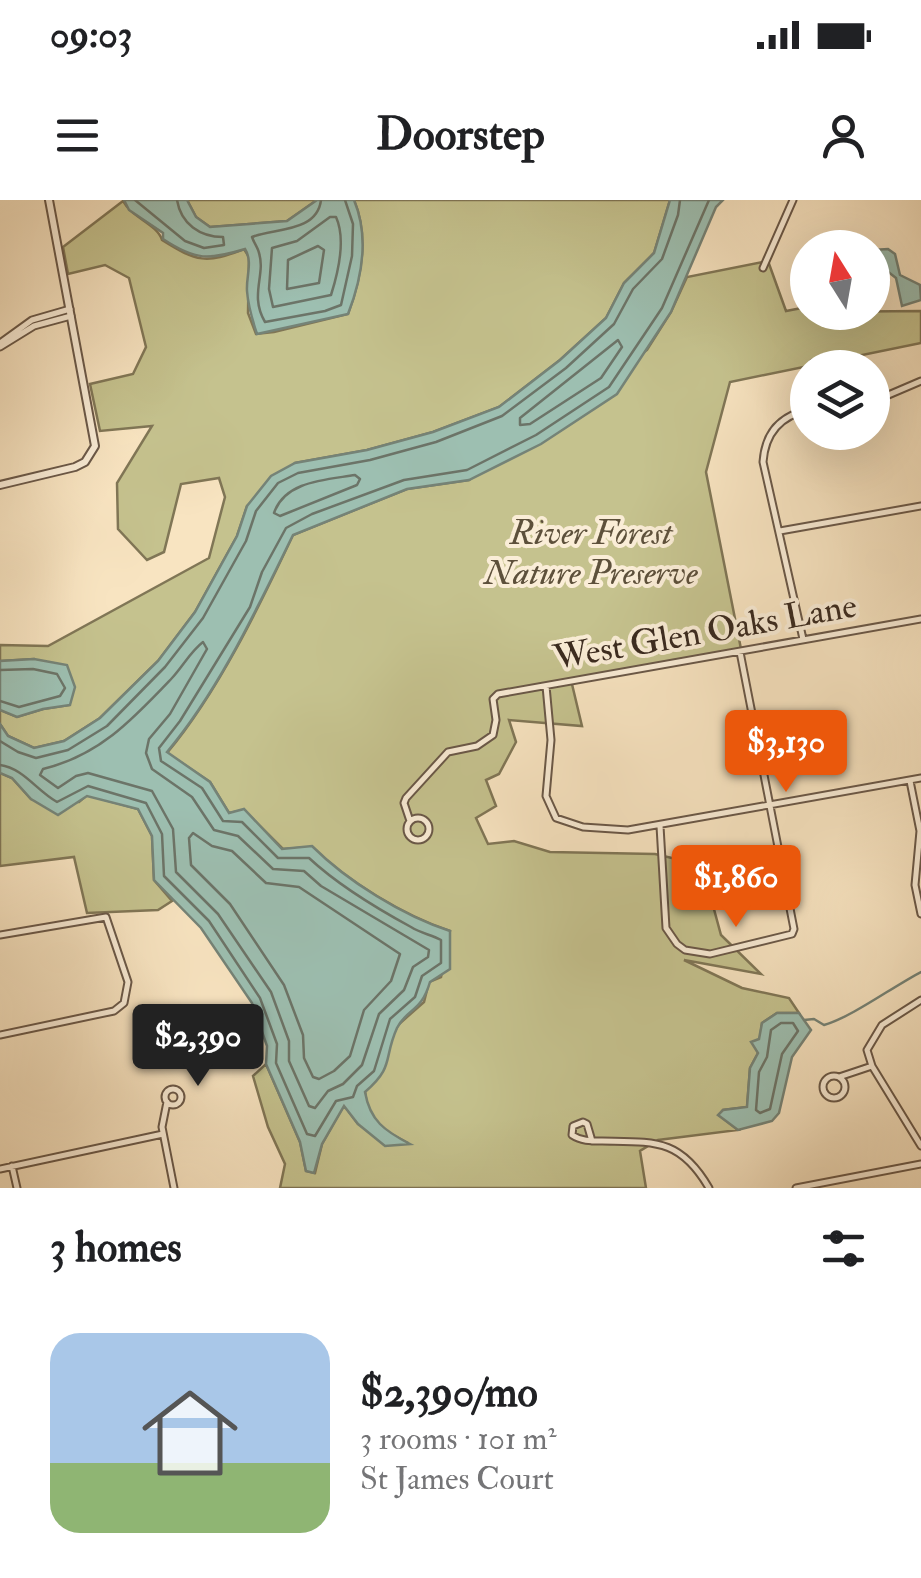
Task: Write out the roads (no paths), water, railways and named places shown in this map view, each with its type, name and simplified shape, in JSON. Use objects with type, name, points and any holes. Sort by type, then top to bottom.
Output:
[{"type":"street","points":[[0,484],[76,468],[95,446],[49,200]]},
{"type":"street","points":[[763,268],[793,200]]},
{"type":"street","points":[[0,345],[47,317],[70,312]]},
{"type":"street","points":[[890,395],[921,382]]},
{"type":"street","points":[[790,417],[768,437],[763,462],[804,640]]},
{"type":"street","points":[[780,531],[921,506]]},
{"type":"street","name":"West Glen Oaks Lane","points":[[410,821],[406,798],[448,752],[476,746],[493,735],[493,699],[498,694],[921,620]]},
{"type":"street","points":[[660,826],[666,928],[684,950],[710,954],[792,934],[740,652]]},
{"type":"street","points":[[546,686],[551,740],[546,796],[549,809],[556,818],[583,828],[660,826],[921,778]]},
{"type":"street","points":[[910,781],[920,831],[916,884],[921,914]]},
{"type":"street","points":[[416,818],[426,822],[429,829],[424,838],[414,840],[408,835],[410,821],[416,818]]},
{"type":"street","points":[[0,936],[106,917],[128,982],[124,1003],[114,1010],[0,1035]]},
{"type":"street","points":[[921,1000],[882,1025],[867,1050],[872,1066],[921,1146]]},
{"type":"street","points":[[839,1076],[844,1082],[844,1093],[830,1096],[825,1092],[824,1082],[832,1076],[872,1066]]},
{"type":"street","points":[[166,1102],[163,1134],[174,1188]]},
{"type":"street","points":[[592,1141],[587,1124],[576,1124],[571,1129],[574,1138],[592,1141],[661,1144],[678,1150],[710,1188]]},
{"type":"street","points":[[0,1169],[163,1134]]},
{"type":"street","points":[[796,1188],[921,1164]]},
{"type":"street","points":[[12,1166],[16,1188]]},
{"type":"street","points":[[850,1178],[851,1188]]},
{"type":"water","points":[[124,200],[187,200],[196,217],[210,227],[287,221],[317,200],[354,200],[361,228],[362,257],[348,314],[257,334],[250,312],[245,249],[222,255],[194,255],[163,239],[163,233],[129,210]]},
{"type":"water","points":[[670,200],[723,200],[716,207],[671,312],[617,394],[541,444],[469,480],[407,489],[293,535],[221,675],[167,752],[210,782],[229,813],[244,809],[282,849],[312,846],[376,896],[450,931],[450,969],[430,982],[418,1005],[401,1022],[385,1068],[365,1092],[380,1124],[410,1144],[385,1146],[358,1124],[344,1106],[322,1144],[314,1173],[306,1171],[300,1142],[266,1064],[267,1046],[252,1003],[201,928],[154,880],[152,836],[138,809],[87,796],[58,815],[31,799],[12,778],[0,773],[0,724],[8,736],[34,748],[64,741],[100,718],[158,661],[195,612],[237,536],[247,506],[271,476],[295,463],[367,450],[433,432],[499,407],[560,360],[606,318],[624,283],[654,253]]},
{"type":"water","points":[[890,250],[895,254],[900,275],[920,285],[921,300],[902,306],[896,278],[890,273]]},
{"type":"water","points":[[34,659],[67,665],[75,687],[70,705],[17,717],[0,710],[0,661]]},
{"type":"water","points":[[777,1013],[799,1013],[811,1030],[792,1057],[779,1113],[772,1121],[738,1130],[718,1115],[723,1110],[747,1107],[750,1068],[758,1053],[751,1042],[759,1039],[762,1023]]},
{"type":"waterway","points":[[804,1020],[814,1019],[824,1025],[835,1021],[921,972]]},
{"type":"park label","name":"River Forest Nature Preserve","points":[[591,553]]}]
